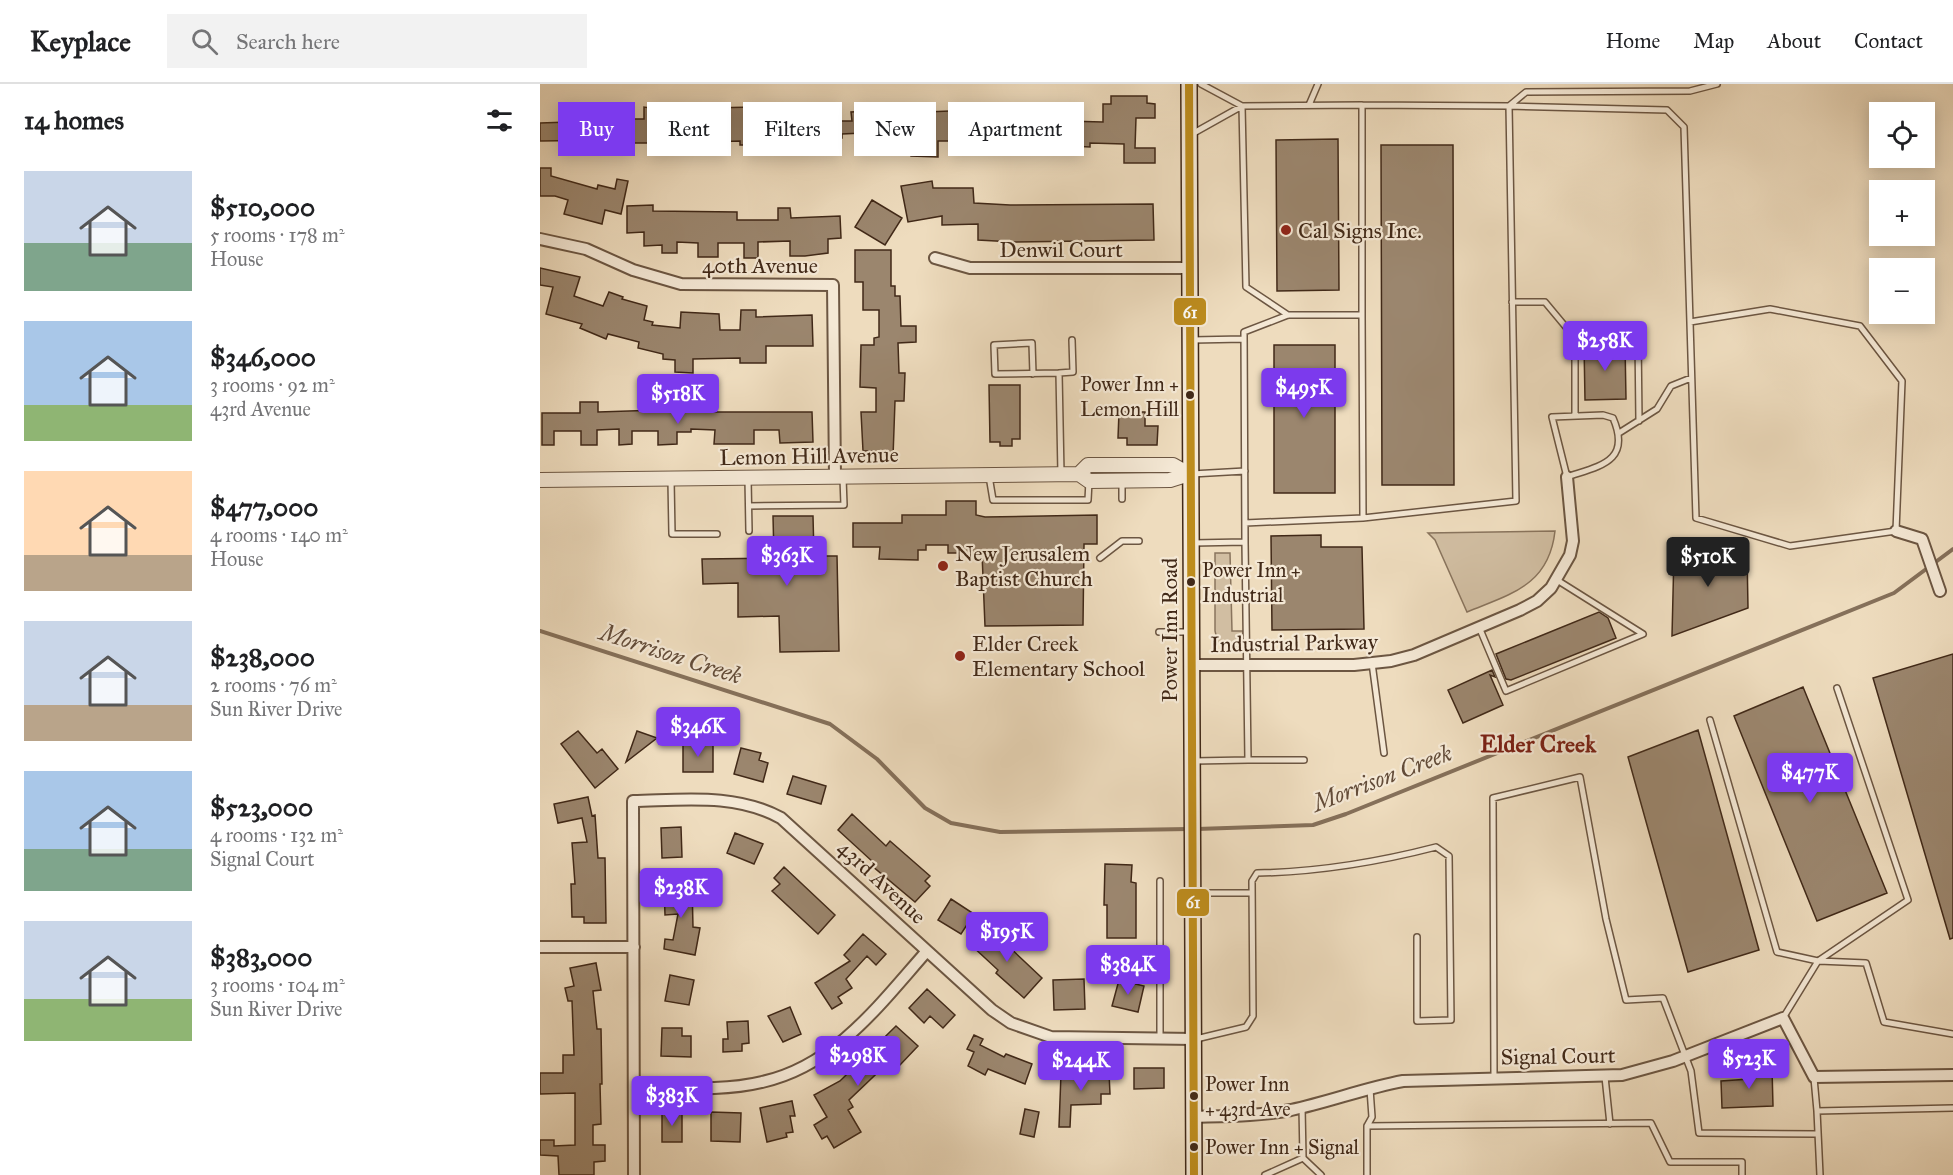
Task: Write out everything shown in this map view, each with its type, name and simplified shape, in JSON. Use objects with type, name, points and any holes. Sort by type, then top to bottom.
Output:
[{"type":"main road","name":"Power Inn Road","points":[[1189,84],[1194,1175]]},
{"type":"street","name":"40th Avenue","points":[[540,239],[586,249],[633,270],[681,284],[833,285],[839,477]]},
{"type":"street","name":"Denwil Court","points":[[935,258],[970,268],[1189,268]]},
{"type":"street","name":"Lemon Hill Avenue","points":[[540,480],[1085,474],[1173,465],[1189,474]]},
{"type":"street","name":"Lemon Hill Avenue","points":[[1085,474],[1122,481],[1170,480],[1189,474]]},
{"type":"street","name":"Industrial Parkway","points":[[1192,665],[1372,663],[1414,655],[1537,601],[1557,580],[1566,565],[1573,541],[1567,477]]},
{"type":"street","points":[[1896,531],[1922,539],[1940,591]]},
{"type":"street","name":"43rd Avenue","points":[[634,947],[633,801],[728,800],[767,810],[794,827],[992,1010],[1031,1032],[1069,1039],[1194,1040]]},
{"type":"street","points":[[540,947],[634,947],[634,1175]]},
{"type":"street","points":[[634,1087],[736,1086],[761,1083],[798,1071],[841,1044],[927,951]]},
{"type":"street","points":[[1783,1018],[1814,1077],[1953,1075]]},
{"type":"street","name":"Signal Court","points":[[1194,1117],[1250,1115],[1302,1107],[1370,1087],[1403,1081],[1494,1077],[1605,1077],[1647,1070],[1783,1018]]},
{"type":"lane","points":[[1201,84],[1242,106]]},
{"type":"lane","points":[[1309,105],[1318,84]]},
{"type":"lane","points":[[1509,106],[1526,92],[1561,87],[1690,91],[1717,84]]},
{"type":"lane","points":[[1362,105],[1363,518]]},
{"type":"lane","points":[[1242,106],[1246,287],[1288,315]]},
{"type":"lane","points":[[1189,136],[1242,106],[1509,106],[1667,110],[1684,127],[1696,519],[1790,546],[1896,531],[1902,381],[1860,326],[1770,309],[1690,322]]},
{"type":"lane","points":[[1245,523],[1363,518],[1516,501],[1509,106]]},
{"type":"lane","points":[[1512,302],[1545,302],[1575,338],[1575,416]]},
{"type":"lane","points":[[1248,760],[1244,332],[1288,315],[1362,315]]},
{"type":"lane","points":[[1575,338],[1638,336],[1639,421]]},
{"type":"lane","points":[[1189,340],[1244,339]]},
{"type":"lane","points":[[1033,374],[1032,344],[994,345],[995,374],[1033,374],[1059,373],[1073,372],[1072,340]]},
{"type":"lane","points":[[1059,373],[1061,474]]},
{"type":"lane","points":[[1619,433],[1657,410],[1671,386],[1691,378]]},
{"type":"lane","points":[[1603,415],[1613,418],[1619,433],[1616,453],[1608,463],[1567,477],[1552,417],[1603,415]]},
{"type":"lane","points":[[1189,474],[1245,471]]},
{"type":"lane","points":[[989,475],[993,500],[1088,500],[1085,474]]},
{"type":"lane","points":[[748,477],[749,531]]},
{"type":"lane","points":[[749,506],[844,505],[839,477]]},
{"type":"lane","points":[[671,478],[672,534],[717,534]]},
{"type":"lane","points":[[1122,481],[1122,499]]},
{"type":"lane","points":[[1100,558],[1122,541],[1139,541]]},
{"type":"lane","points":[[1191,543],[1245,543]]},
{"type":"lane","points":[[1479,627],[1506,692],[1643,634],[1557,580]]},
{"type":"lane","points":[[1159,632],[1192,632]]},
{"type":"lane","points":[[1372,663],[1384,753]]},
{"type":"lane","points":[[1783,1018],[1818,960],[1908,900],[1837,688]]},
{"type":"lane","points":[[1710,720],[1777,952],[1818,960],[1866,963],[1884,1022],[1953,1034]]},
{"type":"lane","points":[[1192,761],[1304,760]]},
{"type":"lane","points":[[1494,1077],[1493,798],[1580,777],[1606,920],[1626,1000],[1663,998],[1685,1056],[1695,1093],[1699,1134],[1817,1134]]},
{"type":"lane","points":[[1194,1040],[1246,1027],[1253,1016],[1252,881],[1257,873],[1290,872],[1395,858],[1436,847],[1449,856],[1451,1020],[1417,1021],[1417,937]]},
{"type":"lane","points":[[1160,881],[1160,1039]]},
{"type":"lane","points":[[1194,893],[1252,892]]},
{"type":"lane","points":[[1605,1077],[1610,1124]]},
{"type":"lane","points":[[1814,1077],[1820,1175]]},
{"type":"lane","points":[[1367,1175],[1367,1126],[1372,1117],[1370,1087]]},
{"type":"lane","points":[[1302,1107],[1303,1158],[1322,1175]]},
{"type":"lane","points":[[1817,1111],[1953,1108]]},
{"type":"lane","points":[[1367,1126],[1651,1123],[1670,1162],[1742,1162],[1742,1175]]},
{"type":"lane","points":[[1265,1175],[1303,1158]]},
{"type":"shaded area","points":[[1555,531],[1551,550],[1536,576],[1512,593],[1467,612],[1435,540],[1428,533]]},
{"type":"shaded area","points":[[1215,553],[1230,553],[1232,631],[1243,631],[1244,647],[1226,647],[1218,643],[1215,631]]},
{"type":"building","points":[[1111,96],[1147,96],[1147,103],[1155,104],[1155,118],[1136,118],[1135,148],[1155,148],[1155,163],[1124,163],[1124,144],[1090,143],[1090,147],[1084,147],[1084,122],[1103,122],[1103,104],[1111,104]]},
{"type":"building","points":[[644,107],[647,107],[647,143],[635,143],[635,119],[644,119]]},
{"type":"building","points":[[743,107],[743,145],[740,145],[740,141],[731,141],[731,108]]},
{"type":"building","points":[[948,111],[948,141],[938,141],[938,157],[911,156],[936,156],[936,112]]},
{"type":"building","points":[[851,112],[854,112],[854,133],[842,134],[842,121],[852,121]]},
{"type":"building","points":[[558,122],[558,141],[540,141],[540,123]]},
{"type":"building","points":[[1338,139],[1339,290],[1277,291],[1276,140]]},
{"type":"building","points":[[1381,145],[1453,145],[1454,485],[1382,485]]},
{"type":"building","points":[[540,168],[551,168],[551,176],[597,189],[598,185],[615,189],[617,179],[628,181],[621,214],[605,210],[602,224],[564,214],[568,200],[555,196],[540,196]]},
{"type":"building","points":[[932,181],[933,188],[973,188],[974,203],[1153,204],[1154,240],[1014,242],[978,240],[978,224],[942,225],[942,216],[908,222],[901,186]]},
{"type":"building","points":[[872,200],[902,218],[885,245],[855,227]]},
{"type":"building","points":[[653,205],[653,211],[737,212],[737,220],[778,220],[778,208],[790,208],[791,218],[840,216],[841,238],[828,239],[828,253],[805,256],[790,256],[790,241],[758,242],[758,258],[744,258],[744,243],[718,243],[718,257],[698,257],[698,243],[677,242],[677,253],[662,253],[662,245],[644,246],[644,232],[627,233],[627,206]]},
{"type":"building","points":[[855,250],[891,250],[891,286],[895,286],[895,296],[900,296],[901,326],[916,326],[916,342],[898,343],[899,373],[905,373],[904,401],[895,401],[893,457],[874,456],[875,451],[863,451],[861,412],[876,412],[876,388],[860,387],[861,345],[874,345],[874,338],[879,337],[879,310],[863,310],[863,282],[855,282]]},
{"type":"building","points":[[540,268],[580,277],[574,296],[603,306],[609,292],[623,297],[622,299],[647,306],[644,320],[653,322],[652,325],[680,328],[681,312],[719,314],[720,330],[740,330],[741,310],[756,310],[756,317],[812,315],[813,346],[766,346],[766,363],[740,363],[740,358],[693,359],[693,373],[675,372],[675,360],[663,359],[663,354],[638,348],[639,342],[608,334],[606,339],[580,328],[582,324],[546,314],[553,287],[540,285]]},
{"type":"building","points":[[1584,344],[1625,344],[1626,399],[1585,400]]},
{"type":"building","points":[[1274,345],[1335,345],[1335,493],[1274,493]]},
{"type":"building","points":[[989,385],[1020,385],[1020,439],[1012,439],[1012,446],[1000,446],[1000,442],[990,442]]},
{"type":"building","points":[[580,402],[598,402],[598,412],[690,409],[691,412],[812,412],[813,442],[780,443],[779,430],[754,430],[754,444],[714,444],[715,430],[691,429],[691,432],[677,432],[677,444],[658,445],[658,431],[632,431],[632,444],[619,445],[619,429],[597,430],[597,445],[581,445],[581,431],[554,431],[554,445],[542,445],[542,413],[580,413]]},
{"type":"building","points":[[1119,412],[1145,412],[1145,426],[1158,426],[1157,445],[1127,445],[1127,438],[1118,438]]},
{"type":"building","points":[[946,501],[976,501],[976,515],[985,517],[1097,515],[1097,544],[1084,544],[1083,625],[985,626],[982,553],[948,553],[948,545],[926,545],[926,550],[918,550],[918,560],[879,559],[880,547],[853,547],[853,523],[902,523],[902,515],[946,515]]},
{"type":"building","points":[[773,516],[813,516],[814,556],[837,556],[839,651],[780,652],[779,616],[738,617],[738,583],[703,584],[702,559],[774,558]]},
{"type":"building","points":[[1321,535],[1321,547],[1362,547],[1364,629],[1272,630],[1271,536]]},
{"type":"building","points":[[1674,553],[1747,553],[1748,608],[1672,636]]},
{"type":"building","points":[[1599,612],[1608,618],[1616,638],[1511,680],[1506,679],[1496,654]]},
{"type":"building","points":[[1953,654],[1953,938],[1950,939],[1873,678]]},
{"type":"building","points":[[1492,670],[1495,677],[1490,675],[1503,705],[1463,723],[1448,690]]},
{"type":"building","points":[[1803,687],[1887,893],[1817,921],[1734,716]]},
{"type":"building","points":[[1698,730],[1759,950],[1688,972],[1628,757]]},
{"type":"building","points":[[578,731],[597,753],[602,749],[618,769],[595,788],[561,744]]},
{"type":"building","points":[[637,731],[657,738],[626,762]]},
{"type":"building","points":[[683,745],[713,745],[713,772],[683,772]]},
{"type":"building","points":[[741,748],[761,753],[759,760],[768,763],[763,782],[734,774]]},
{"type":"building","points":[[793,776],[826,786],[821,804],[787,794]]},
{"type":"building","points":[[588,797],[592,816],[595,815],[598,858],[605,858],[606,923],[584,923],[584,917],[572,917],[571,884],[575,884],[572,843],[587,842],[582,818],[558,823],[554,804]]},
{"type":"building","points":[[852,814],[886,846],[890,841],[930,876],[925,881],[930,886],[915,902],[871,865],[873,862],[838,830]]},
{"type":"building","points":[[681,827],[682,857],[662,858],[661,828]]},
{"type":"building","points":[[735,833],[763,844],[754,864],[727,853]]},
{"type":"building","points":[[1105,864],[1132,865],[1131,882],[1136,883],[1136,938],[1107,938],[1107,905],[1104,905]]},
{"type":"building","points":[[784,867],[835,915],[818,934],[772,891],[780,884],[774,878]]},
{"type":"building","points":[[692,884],[693,927],[700,928],[695,955],[664,949],[665,939],[673,940],[678,914],[665,915],[664,885]]},
{"type":"building","points":[[951,899],[974,914],[961,934],[938,920]]},
{"type":"building","points":[[988,927],[1042,978],[1024,998],[996,973],[998,970],[971,945]]},
{"type":"building","points":[[863,934],[886,954],[876,965],[867,956],[846,979],[852,988],[838,997],[842,1003],[832,1009],[815,983],[850,961],[844,955]]},
{"type":"building","points":[[596,963],[601,990],[593,991],[597,1029],[601,1029],[602,1084],[600,1084],[601,1124],[593,1125],[593,1145],[605,1145],[605,1161],[594,1162],[594,1175],[559,1175],[558,1156],[540,1155],[540,1140],[554,1140],[554,1146],[575,1145],[575,1093],[540,1094],[540,1073],[563,1073],[563,1055],[574,1055],[572,1001],[568,1001],[565,988],[574,986],[570,968]]},
{"type":"building","points":[[670,975],[694,980],[689,1005],[665,1001]]},
{"type":"building","points":[[1084,979],[1085,1009],[1054,1010],[1053,980]]},
{"type":"building","points":[[1119,980],[1144,986],[1138,1012],[1112,1006]]},
{"type":"building","points":[[927,989],[955,1015],[943,1028],[930,1016],[924,1023],[909,1008]]},
{"type":"building","points":[[790,1007],[801,1034],[783,1042],[768,1016]]},
{"type":"building","points":[[748,1021],[749,1043],[742,1044],[742,1051],[723,1052],[723,1039],[728,1039],[727,1022]]},
{"type":"building","points":[[896,1026],[918,1046],[900,1065],[893,1058],[849,1100],[853,1107],[848,1110],[861,1132],[834,1148],[827,1136],[822,1139],[814,1125],[827,1117],[814,1095],[840,1081]]},
{"type":"building","points":[[662,1028],[682,1028],[682,1036],[691,1036],[691,1057],[661,1056]]},
{"type":"building","points":[[974,1035],[983,1039],[980,1045],[1004,1057],[1006,1054],[1032,1064],[1025,1084],[988,1069],[985,1075],[968,1066],[974,1052],[967,1049]]},
{"type":"building","points":[[1134,1068],[1164,1068],[1164,1088],[1134,1089]]},
{"type":"building","points":[[1772,1068],[1773,1106],[1722,1108],[1721,1081],[1750,1079],[1749,1069]]},
{"type":"building","points":[[1109,1073],[1110,1094],[1101,1094],[1101,1104],[1071,1105],[1070,1127],[1059,1127],[1061,1074]]},
{"type":"building","points":[[792,1101],[795,1116],[790,1116],[793,1132],[786,1133],[787,1137],[767,1142],[760,1108]]},
{"type":"building","points":[[1025,1109],[1039,1112],[1034,1137],[1020,1134]]},
{"type":"building","points":[[662,1112],[682,1112],[682,1142],[662,1142]]},
{"type":"building","points":[[711,1112],[741,1113],[740,1142],[711,1141]]},
{"type":"waterway","name":"Morrison Creek","points":[[1197,829],[1313,825],[1346,814],[1894,593],[1953,549]]},
{"type":"waterway","name":"Morrison Creek","points":[[540,631],[830,724],[877,759],[925,808],[951,823],[1000,832],[1189,829]]},
{"type":"transit line","name":"61","points":[[1189,84],[1194,1175]]},
{"type":"place","name":"Cal Signs Inc.","points":[[1286,230]]},
{"type":"place","name":"Power Inn + Lemon Hill","points":[[1190,395]]},
{"type":"place","name":"New Jerusalem Baptist Church","points":[[943,566]]},
{"type":"place","name":"Power Inn + Industrial","points":[[1191,582]]},
{"type":"place","name":"Elder Creek Elementary School","points":[[960,656]]},
{"type":"place","name":"Power Inn + 43rd Ave","points":[[1194,1096]]},
{"type":"place","name":"Power Inn + Signal","points":[[1194,1147]]},
{"type":"district","name":"Elder Creek","points":[[1538,744]]}]
